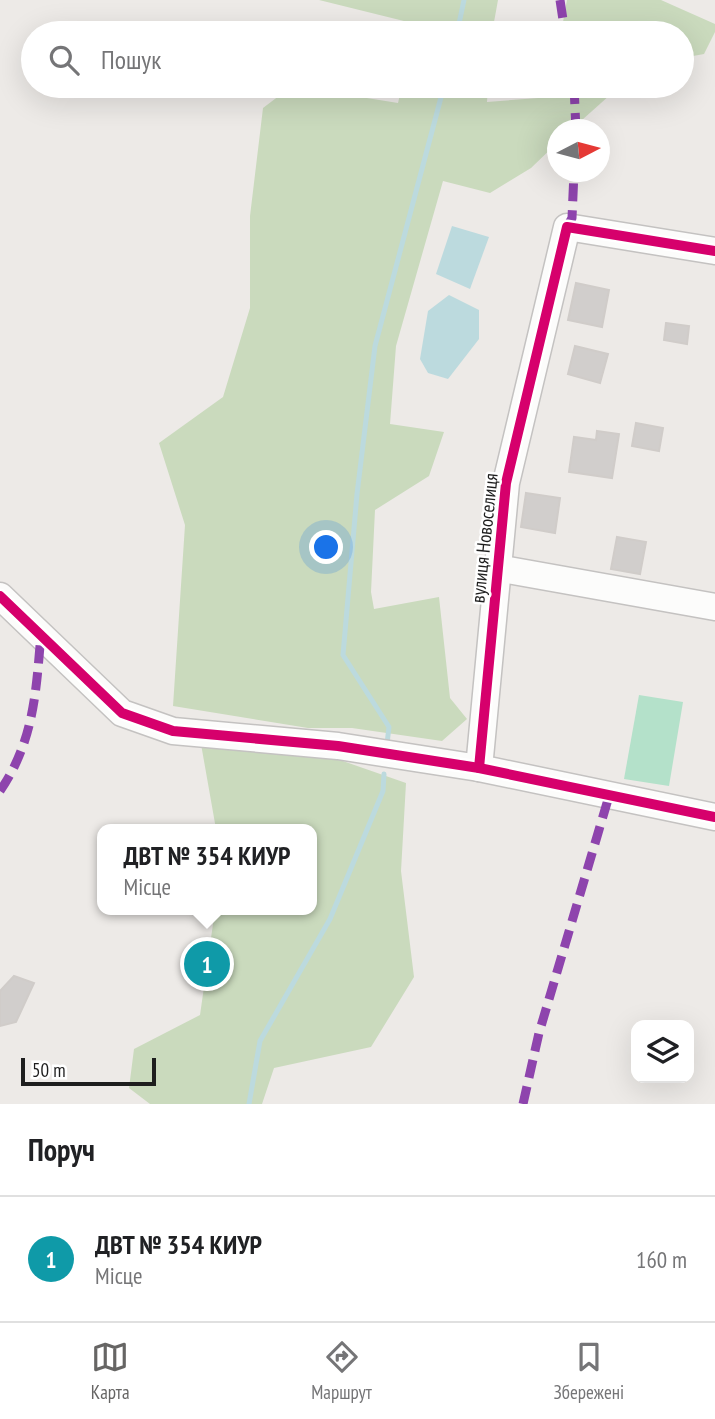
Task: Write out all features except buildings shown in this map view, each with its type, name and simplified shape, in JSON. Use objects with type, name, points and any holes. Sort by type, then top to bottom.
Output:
[{"type":"street","name":"вулиця Новоселиця","points":[[479,768],[506,483],[567,227],[715,251]]},
{"type":"street","name":"вулиця Новоселиця","points":[[497,568],[715,607]]},
{"type":"street","points":[[0,596],[122,713],[173,731],[338,746],[479,768],[715,817]]},
{"type":"green space","points":[[319,0],[498,0],[494,21],[404,21]]},
{"type":"green space","points":[[567,0],[661,0],[715,24],[715,32],[704,54],[694,56],[694,21],[563,21]]},
{"type":"green space","points":[[276,98],[367,98],[398,103],[399,98],[487,98],[487,102],[538,98],[607,98],[583,119],[547,119],[547,153],[531,168],[490,193],[443,181],[396,346],[390,424],[444,432],[429,476],[375,510],[371,592],[374,609],[439,597],[450,698],[467,719],[442,741],[352,728],[308,728],[173,706],[185,525],[159,443],[223,397],[250,308],[250,216],[263,108]]},
{"type":"green space","points":[[639,695],[683,702],[669,786],[624,779]]},
{"type":"green space","points":[[201,744],[317,752],[406,783],[401,871],[414,977],[371,1047],[274,1068],[262,1104],[150,1104],[129,1088],[134,1049],[200,1015],[214,915],[317,915],[317,824],[215,824]]},
{"type":"water","points":[[452,226],[489,237],[470,289],[436,274]]},
{"type":"water","points":[[449,295],[479,310],[479,339],[448,379],[428,373],[420,359],[428,311]]},
{"type":"waterway","points":[[460,21],[464,0]]},
{"type":"waterway","points":[[387,744],[389,727],[343,655],[357,494],[375,346],[441,98]]},
{"type":"waterway","points":[[249,1104],[260,1041],[330,919],[383,791],[384,774]]},
{"type":"marked path","points":[[560,0],[563,21]]},
{"type":"marked path","points":[[575,98],[576,119]]},
{"type":"marked path","points":[[567,227],[572,218],[574,182]]},
{"type":"marked path","points":[[0,791],[27,735],[35,696],[41,634]]},
{"type":"marked path","points":[[523,1104],[539,1033],[609,796]]},
{"type":"cycle path","points":[[479,768],[506,483],[567,227],[715,251]]},
{"type":"cycle path","points":[[0,596],[122,713],[173,731],[338,746],[479,768],[715,817]]},
{"type":"place","name":"ДВТ № 354 КИУР","points":[[207,964]]}]
